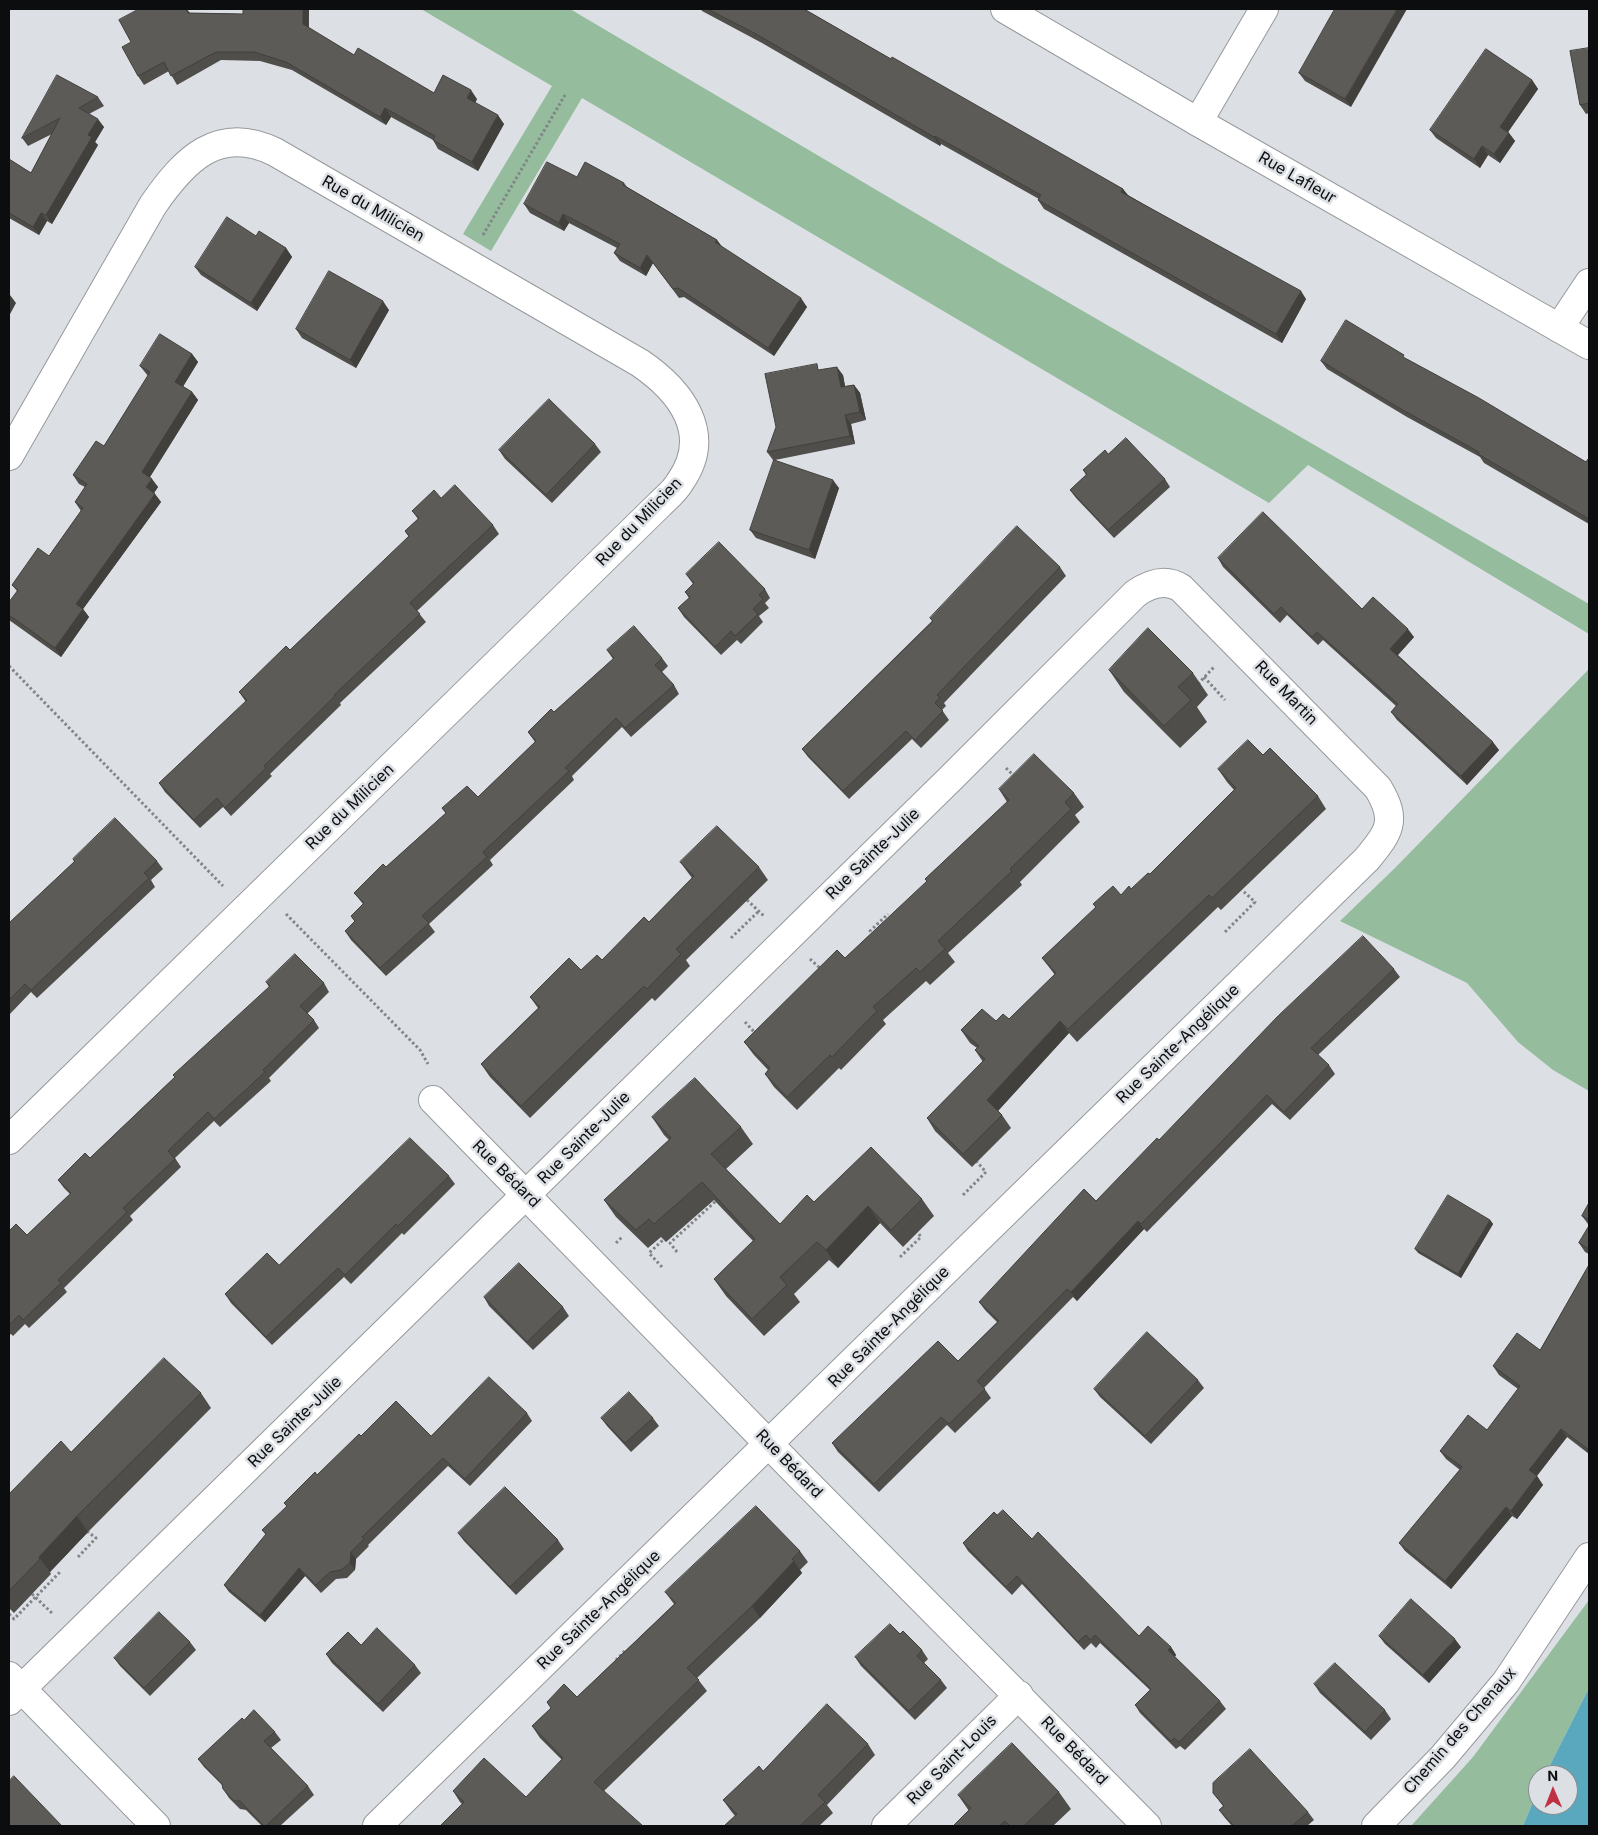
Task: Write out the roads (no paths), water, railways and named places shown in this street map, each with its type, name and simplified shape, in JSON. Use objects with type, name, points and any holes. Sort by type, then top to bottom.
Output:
[{"type":"street","name":"Rue Lafleur","points":[[1005,9],[1198,122],[1589,345]]},
{"type":"street","points":[[1198,122],[1264,9]]},
{"type":"street","name":"Rue du Milicien","points":[[9,456],[154,205],[174,175],[198,155],[228,142],[245,142],[261,145],[275,152],[640,363],[670,386],[679,398],[693,426],[694,442],[693,455],[684,476],[659,505],[9,1140]]},
{"type":"street","points":[[1559,328],[1589,283]]},
{"type":"street","name":"Rue Martin","points":[[1163,583],[1176,585],[1191,597],[1369,779],[1384,798],[1390,821]]},
{"type":"street","name":"Rue Sainte-Julie","points":[[13,1689],[526,1194],[949,780],[1131,598],[1144,588],[1163,583]]},
{"type":"street","name":"Rue Sainte-Angélique","points":[[377,1826],[770,1445],[1367,859],[1387,834],[1390,821]]},
{"type":"street","name":"Rue Bédard","points":[[432,1100],[1147,1826]]},
{"type":"street","name":"Chemin des Chenaux","points":[[1376,1826],[1442,1757],[1506,1682],[1589,1557]]},
{"type":"street","points":[[13,1689],[156,1826]]},
{"type":"street","name":"Rue Saint-Louis","points":[[886,1826],[1019,1695]]},
{"type":"water","points":[[1589,1688],[1589,1826],[1523,1826],[1528,1814],[1578,1815],[1578,1765],[1550,1765]]}]
